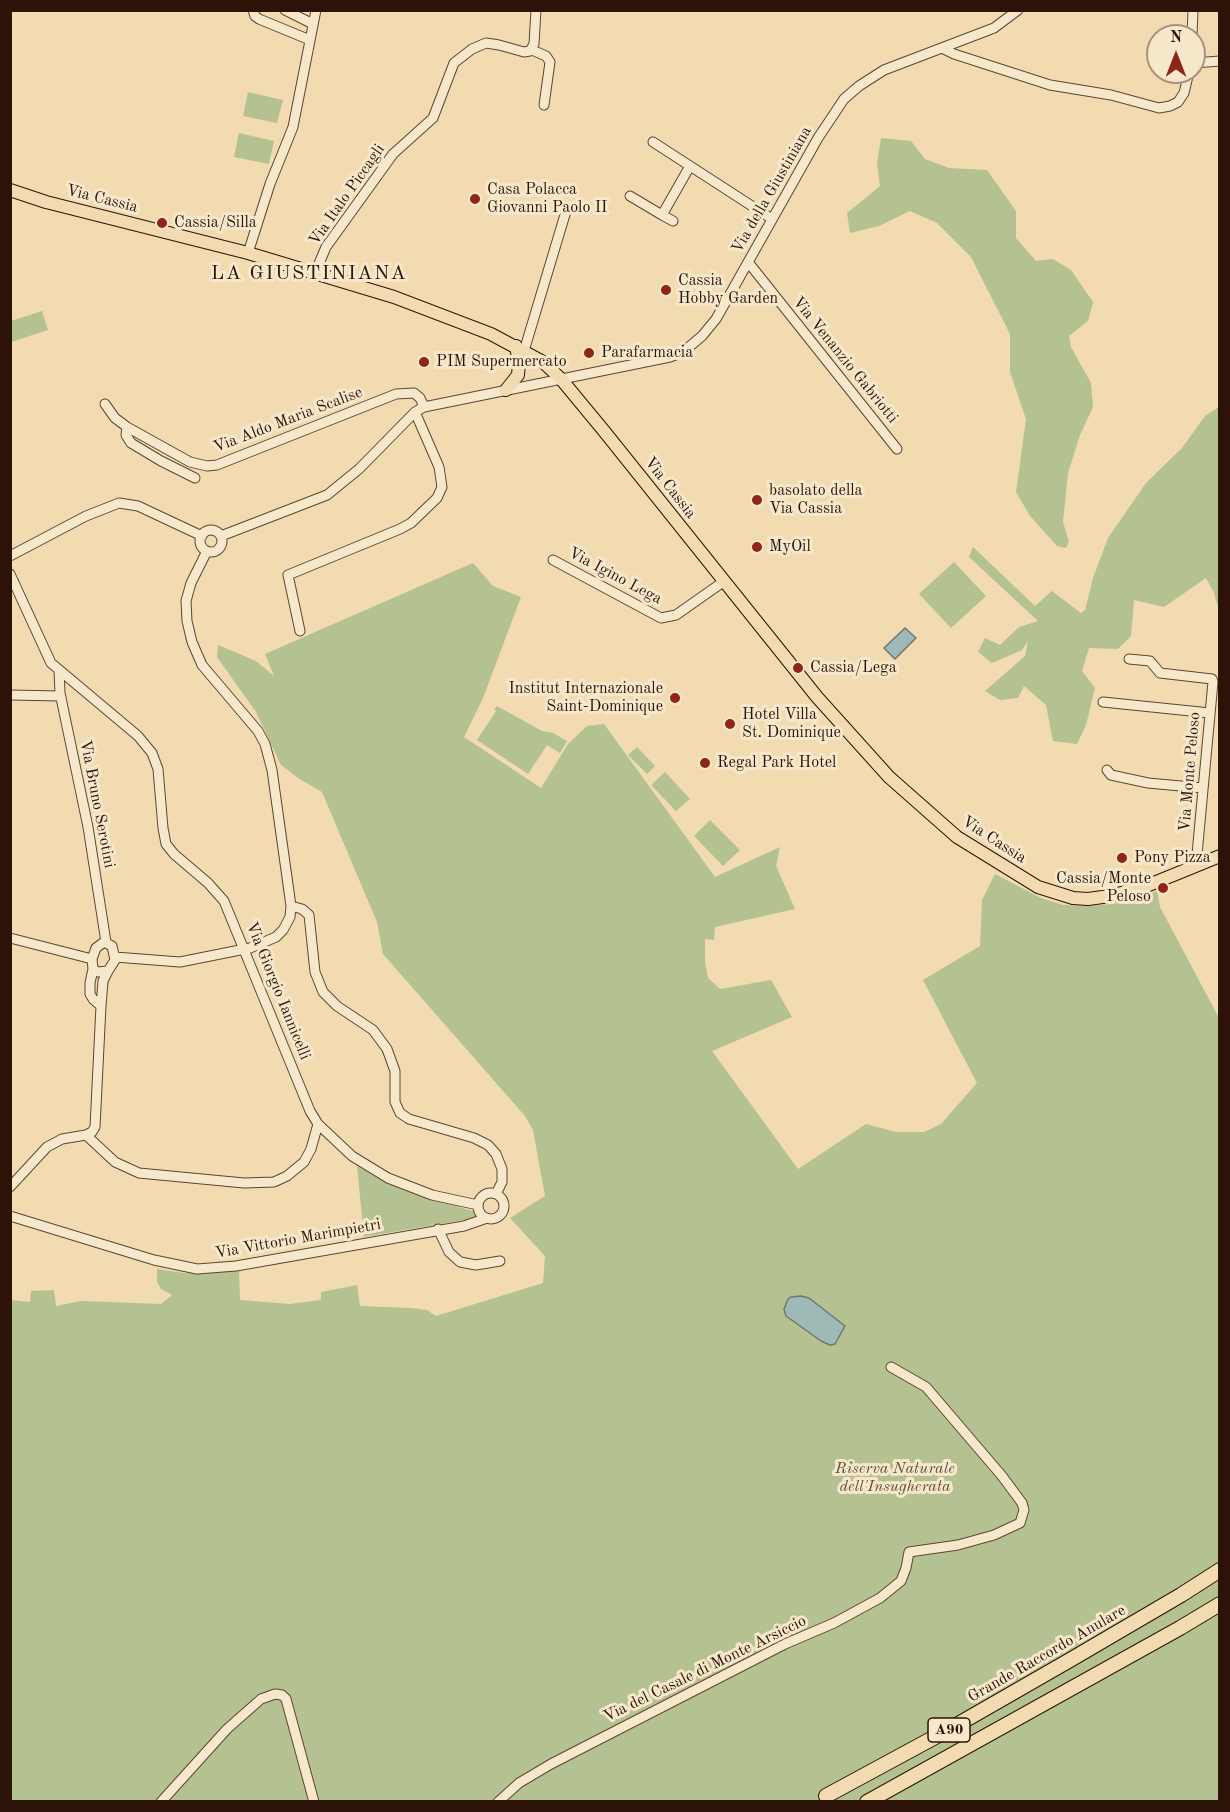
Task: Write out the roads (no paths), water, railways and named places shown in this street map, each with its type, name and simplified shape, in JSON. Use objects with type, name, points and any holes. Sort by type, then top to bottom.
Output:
[{"type":"highway","name":"Grande Raccordo Anulare","points":[[826,1796],[948,1730],[1220,1570]]},
{"type":"highway","name":"A90","points":[[867,1802],[1217,1606]]},
{"type":"main road","name":"Via Cassia","points":[[10,190],[46,202],[248,253],[428,309],[520,348],[543,362],[604,430],[817,697],[889,777],[951,832],[998,864],[1049,891],[1083,899],[1110,896],[1144,887],[1220,856]]},
{"type":"main road","points":[[506,390],[518,375],[520,348]]},
{"type":"street","points":[[254,10],[259,20],[310,40]]},
{"type":"street","points":[[285,10],[300,15],[313,24]]},
{"type":"street","points":[[248,253],[270,184],[293,127],[316,10]]},
{"type":"street","points":[[536,10],[532,50],[544,54],[550,62],[544,105]]},
{"type":"street","name":"Via della Giustiniana","points":[[221,536],[327,495],[359,470],[415,412],[424,407],[670,357],[683,352],[712,325],[818,138],[844,99],[884,70],[994,28],[1018,10]]},
{"type":"street","points":[[960,41],[964,50],[974,60]]},
{"type":"street","name":"Via Italo Piccagli","points":[[315,273],[326,247],[393,154],[435,116],[449,72],[456,61],[472,49],[486,43],[524,52],[532,50]]},
{"type":"street","points":[[942,48],[1057,87],[1111,95],[1159,108],[1178,102],[1187,84]]},
{"type":"street","points":[[653,142],[772,219]]},
{"type":"street","points":[[662,215],[690,166]]},
{"type":"street","points":[[630,196],[673,221]]},
{"type":"street","points":[[520,348],[567,208]]},
{"type":"street","name":"Via Venanzio Gabriotti","points":[[748,262],[897,449]]},
{"type":"street","name":"Via Aldo Maria Scalise","points":[[105,404],[115,418],[127,427],[190,462],[207,466],[217,465],[401,392],[411,392],[417,395],[424,407]]},
{"type":"street","points":[[300,631],[288,574],[400,529],[411,523],[437,498],[442,487],[439,467],[415,412]]},
{"type":"street","name":"Via Aldo Maria Scalise","points":[[127,427],[126,435],[131,443],[195,478]]},
{"type":"street","points":[[10,556],[86,516],[119,503],[138,506],[202,536]]},
{"type":"street","points":[[212,530],[221,536],[222,542],[219,548],[213,551],[207,551],[201,544],[202,536],[206,531],[212,530]]},
{"type":"street","points":[[115,957],[180,962],[245,949],[267,942],[280,933],[288,921],[291,906],[271,765],[264,742],[202,665],[192,642],[187,621],[186,601],[191,583],[207,551]]},
{"type":"street","name":"Via Igino Lega","points":[[553,560],[661,618],[676,615],[723,582]]},
{"type":"street","name":"Via Giorgio Iannicelli","points":[[10,574],[45,653],[59,671],[134,732],[150,750],[158,770],[164,831],[168,848],[220,896],[245,949],[310,1111],[318,1124],[352,1156],[388,1178],[432,1195],[478,1205]]},
{"type":"street","name":"Via Monte Peloso","points":[[1129,659],[1150,661],[1160,673],[1212,679],[1213,682],[1196,866]]},
{"type":"street","name":"Via Bruno Serotini","points":[[59,671],[60,696],[88,827],[106,942]]},
{"type":"street","points":[[10,695],[60,696]]},
{"type":"street","points":[[1103,702],[1210,713]]},
{"type":"street","points":[[1107,770],[1111,775],[1148,783],[1203,788]]},
{"type":"street","points":[[291,906],[302,909],[309,915],[315,972],[321,990],[337,1006],[374,1030],[387,1049],[395,1071],[395,1102],[400,1113],[410,1119],[477,1139],[488,1145],[498,1158],[502,1169],[502,1182],[496,1194]]},
{"type":"street","points":[[10,938],[92,964],[100,973],[108,971]]},
{"type":"street","points":[[10,1187],[47,1147],[62,1139],[86,1136],[92,1132],[95,1125],[101,1006],[104,981],[115,957],[112,946],[106,942],[97,946],[90,983],[90,994],[101,1006]]},
{"type":"street","points":[[86,1136],[115,1162],[135,1172],[263,1184],[280,1180],[299,1167],[311,1149],[318,1124]]},
{"type":"street","points":[[496,1194],[502,1200],[504,1208],[495,1218],[487,1218],[480,1213],[478,1205],[484,1195],[496,1194]]},
{"type":"street","name":"Via Vittorio Marimpietri","points":[[10,1216],[154,1260],[197,1269],[236,1266],[469,1225],[487,1218]]},
{"type":"street","points":[[438,1229],[449,1252],[460,1262],[476,1265],[500,1261]]},
{"type":"street","name":"Via del Casale di Monte Arsiccio","points":[[498,1802],[519,1783],[551,1764],[784,1644],[834,1623],[880,1598],[901,1581],[909,1552],[958,1545],[994,1535],[1020,1524],[1024,1510],[1016,1494],[926,1387],[891,1367]]},
{"type":"street","points":[[161,1802],[218,1738],[261,1699],[275,1694],[284,1696],[287,1702],[314,1802]]},
{"type":"water","points":[[905,628],[916,638],[895,659],[884,648]]},
{"type":"water","points":[[801,1296],[809,1298],[845,1326],[835,1344],[830,1345],[821,1341],[786,1316],[784,1309],[788,1299]]},
{"type":"place","name":"Casa Polacca Giovanni Paolo II","points":[[475,199]]},
{"type":"place","name":"Cassia/Silla","points":[[162,223]]},
{"type":"place","name":"Cassia Hobby Garden","points":[[666,290]]},
{"type":"place","name":"Parafarmacia","points":[[589,353]]},
{"type":"place","name":"PIM Supermercato","points":[[424,362]]},
{"type":"place","name":"basolato della Via Cassia","points":[[757,500]]},
{"type":"place","name":"MyOil","points":[[757,547]]},
{"type":"place","name":"Cassia/Lega","points":[[798,668]]},
{"type":"place","name":"Institut Internazionale Saint-Dominique","points":[[675,698]]},
{"type":"place","name":"Hotel Villa St. Dominique","points":[[730,724]]},
{"type":"place","name":"Regal Park Hotel","points":[[705,763]]},
{"type":"place","name":"Pony Pizza","points":[[1122,858]]},
{"type":"place","name":"Cassia/Monte Peloso","points":[[1163,888]]},
{"type":"district","name":"LA GIUSTINIANA","points":[[309,274]]},
{"type":"park label","name":"Riserva Naturale dell'Insugherata","points":[[895,1478]]}]
